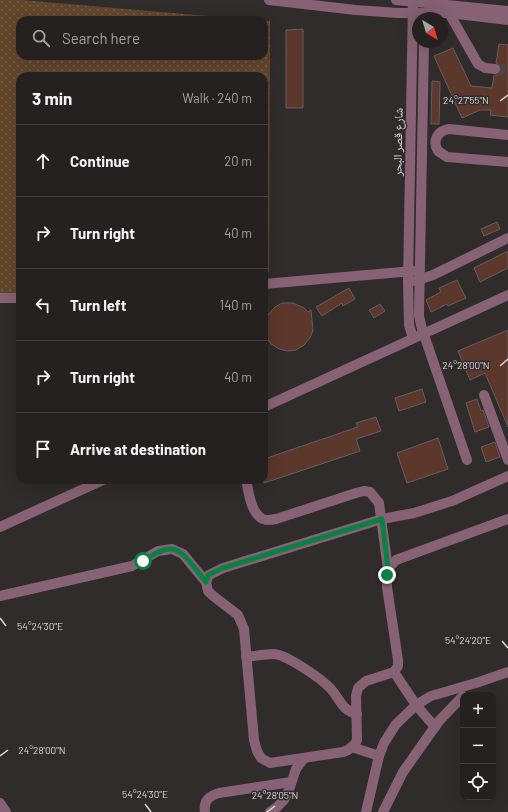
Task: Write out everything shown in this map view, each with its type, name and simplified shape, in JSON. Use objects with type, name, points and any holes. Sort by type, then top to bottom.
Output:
[{"type":"street","points":[[269,0],[356,10],[412,13]]},
{"type":"street","points":[[396,0],[508,10]]},
{"type":"street","points":[[419,1],[423,12]]},
{"type":"street","name":"شارع قصر البحر","points":[[414,12],[419,1]]},
{"type":"street","points":[[450,14],[508,20]]},
{"type":"street","points":[[450,14],[478,64],[485,68],[495,69]]},
{"type":"street","name":"شارع قصر البحر","points":[[413,48],[408,277],[409,325],[413,338]]},
{"type":"street","name":"شارع قصر البحر","points":[[424,48],[419,312],[424,333],[467,460]]},
{"type":"street","points":[[412,100],[422,100]]},
{"type":"street","points":[[508,135],[449,129],[441,132],[436,137],[435,141],[438,151],[447,157],[508,162]]},
{"type":"street","points":[[268,284],[433,275],[508,238]]},
{"type":"street","points":[[268,404],[508,295]]},
{"type":"street","points":[[0,298],[16,298]]},
{"type":"street","points":[[484,394],[508,460]]},
{"type":"street","points":[[206,582],[208,575],[223,568],[382,519],[414,513],[452,501],[508,476]]},
{"type":"street","points":[[0,527],[94,484]]},
{"type":"street","points":[[0,596],[132,566],[158,551],[172,549],[182,554],[206,582],[208,590],[212,595],[238,615],[244,629],[254,740],[261,758],[270,763],[343,752],[352,747],[357,740],[356,696],[358,688],[366,681],[394,672],[398,666],[387,587],[388,569],[379,503],[373,494],[364,491],[276,519],[268,520],[261,518],[255,511],[251,503],[247,484]]},
{"type":"street","points":[[388,569],[396,560],[508,520]]},
{"type":"street","points":[[246,657],[275,654],[290,660],[326,685],[336,695],[343,707],[350,712],[357,714]]},
{"type":"street","points":[[394,672],[416,705],[435,727]]},
{"type":"street","points":[[366,812],[379,756],[384,743],[396,724],[416,705],[431,696],[508,672]]},
{"type":"street","points":[[468,692],[476,683]]},
{"type":"street","points":[[383,812],[403,772],[435,727],[460,700]]},
{"type":"street","points":[[352,747],[379,756]]},
{"type":"street","points":[[270,812],[284,800],[296,769],[304,758]]},
{"type":"street","points":[[205,812],[206,801],[210,796],[219,793],[291,782]]},
{"type":"street","points":[[0,803],[6,812]]},
{"type":"shaded area","points":[[0,0],[22,0],[207,16],[16,16],[16,60],[268,60],[268,21],[270,21],[269,272],[268,72],[16,72],[16,295],[0,293]]},
{"type":"building","points":[[303,29],[303,108],[286,108],[286,30]]},
{"type":"building","points":[[499,44],[508,45],[508,117],[490,115],[491,110],[480,110],[462,118],[434,56],[453,48],[471,86],[492,88],[494,75],[498,75],[501,70],[501,66],[496,63]]},
{"type":"building","points":[[432,81],[440,82],[439,124],[431,124]]},
{"type":"building","points":[[497,222],[500,229],[484,236],[481,229]]},
{"type":"building","points":[[508,251],[508,268],[480,282],[474,268]]},
{"type":"building","points":[[457,280],[466,298],[448,306],[447,304],[431,312],[426,300],[441,292],[439,288]]},
{"type":"building","points":[[349,288],[355,299],[343,306],[342,303],[322,316],[316,307]]},
{"type":"building","points":[[282,303],[293,303],[304,308],[308,312],[311,310],[313,330],[310,338],[304,345],[296,350],[287,351],[279,349],[270,343],[268,339],[268,315],[275,307]]},
{"type":"building","points":[[380,304],[385,311],[374,318],[369,310]]},
{"type":"building","points":[[508,330],[508,427],[485,373],[470,380],[458,351]]},
{"type":"building","points":[[422,389],[426,402],[399,411],[395,398]]},
{"type":"building","points":[[477,399],[489,427],[475,432],[466,403]]},
{"type":"building","points":[[376,417],[381,431],[356,439],[360,451],[268,482],[268,458],[358,427],[356,423]]},
{"type":"building","points":[[438,438],[448,469],[407,483],[397,453]]},
{"type":"building","points":[[495,442],[500,457],[486,462],[481,447]]},
{"type":"tunnel","points":[[495,69],[508,70]]},
{"type":"route","points":[[143,561],[158,551],[172,549],[182,554],[206,582],[208,575],[223,568],[382,519],[388,569],[387,575]]}]
